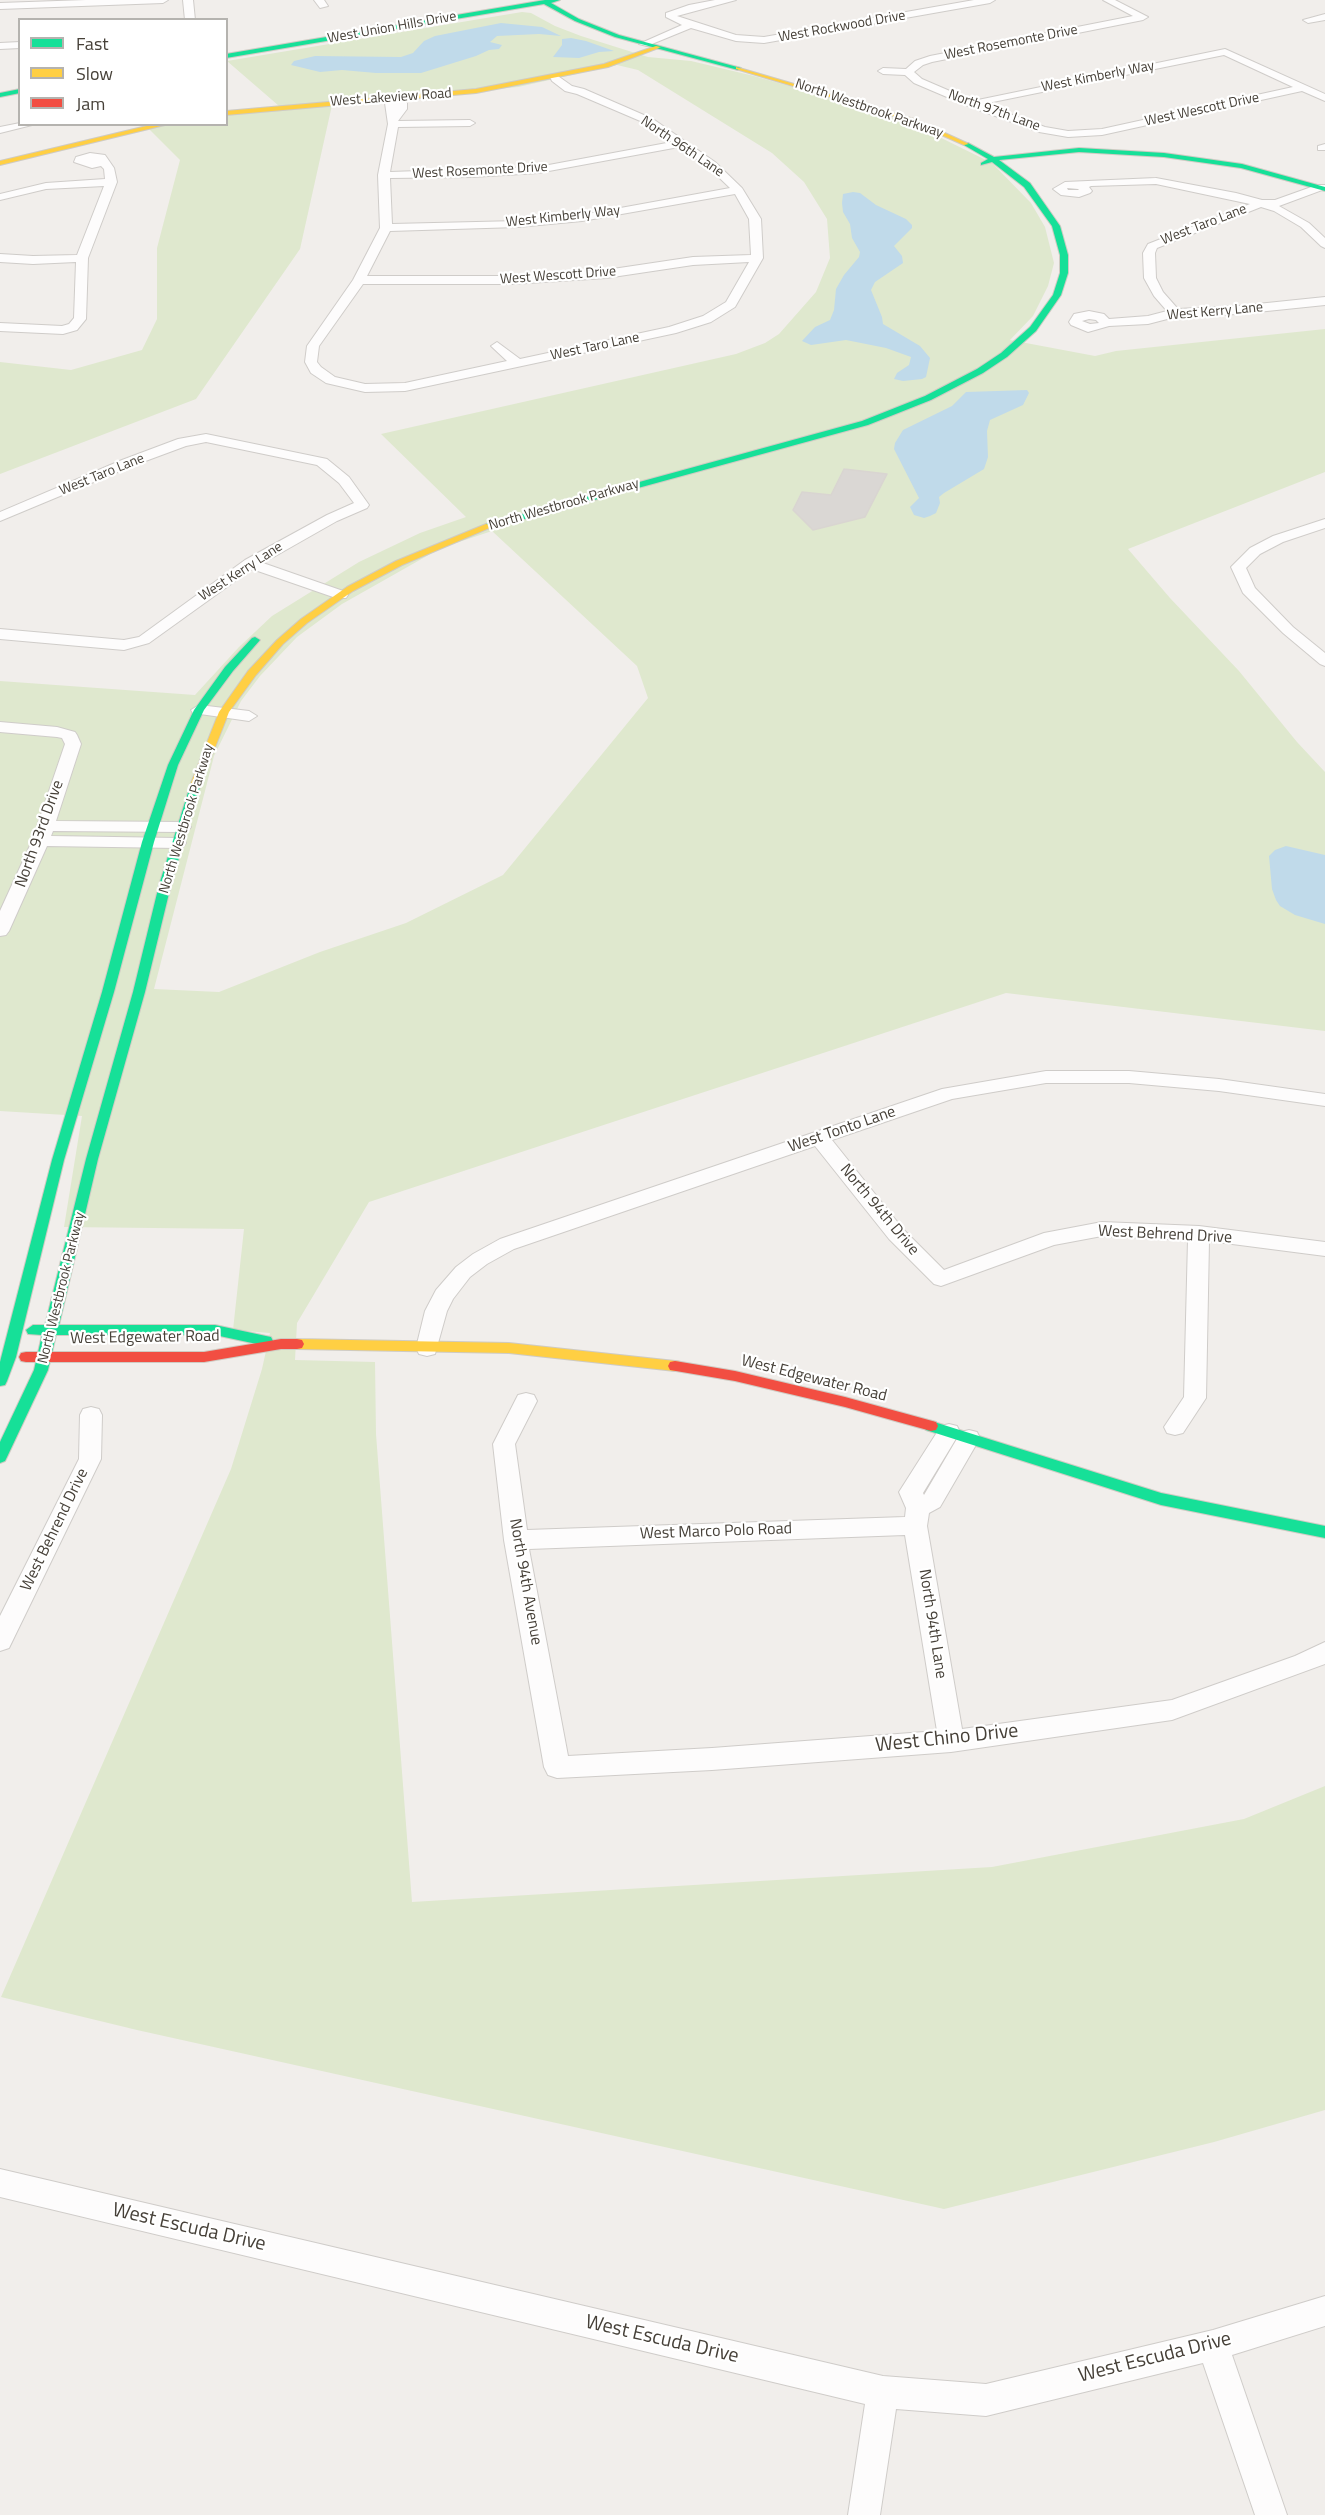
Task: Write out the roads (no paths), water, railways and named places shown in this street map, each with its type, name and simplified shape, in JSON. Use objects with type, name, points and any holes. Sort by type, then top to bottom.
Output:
[{"type":"street","points":[[0,6],[62,8],[164,0]]},
{"type":"street","points":[[188,0],[190,18]]},
{"type":"street","points":[[703,29],[669,15],[677,11],[731,0]]},
{"type":"street","name":"West Rockwood Drive","points":[[703,29],[736,38],[764,40],[990,0]]},
{"type":"street","name":"West Rosemonte Drive","points":[[908,72],[919,63],[930,59],[1143,17],[1108,0]]},
{"type":"street","name":"West Union Hills Drive","points":[[228,56],[551,1]]},
{"type":"street","name":"North Westbrook Parkway","points":[[551,1],[592,27],[645,48]]},
{"type":"street","name":"North Westbrook Parkway","points":[[341,595],[464,525],[737,452],[865,423],[928,398],[980,371],[1004,355],[1033,329],[1052,303],[1064,273],[1062,243],[1056,225],[1027,185],[992,162],[889,119],[760,80],[574,29],[528,5]]},
{"type":"street","points":[[1308,20],[1325,17]]},
{"type":"street","name":"West Lakeview Road","points":[[228,113],[476,91],[555,77],[606,66],[691,25]]},
{"type":"street","name":"West Lakeview Road","points":[[645,48],[703,29]]},
{"type":"street","points":[[0,46],[18,45]]},
{"type":"street","name":"West Kimberly Way","points":[[972,104],[1225,52],[1303,88]]},
{"type":"street","points":[[883,71],[908,72]]},
{"type":"street","name":"North 97th Lane","points":[[908,72],[918,81],[1043,130],[1068,134],[1102,132]]},
{"type":"street","name":"North 96th Lane","points":[[555,77],[569,89],[580,91],[649,121],[719,171],[738,190],[755,219],[757,258]]},
{"type":"street","points":[[1303,88],[1325,98]]},
{"type":"street","name":"West Wescott Drive","points":[[1102,132],[1303,88]]},
{"type":"street","points":[[0,94],[18,91]]},
{"type":"street","points":[[359,280],[386,228],[384,175],[394,121],[402,109],[402,103],[395,99]]},
{"type":"street","points":[[394,121],[470,123]]},
{"type":"street","points":[[0,130],[21,126]]},
{"type":"street","points":[[0,163],[157,126]]},
{"type":"street","points":[[1102,132],[1114,147],[1109,152]]},
{"type":"street","points":[[1085,133],[1096,147],[1109,152]]},
{"type":"street","name":"West Rosemonte Drive","points":[[384,175],[472,174],[538,170],[682,143]]},
{"type":"street","points":[[992,162],[1109,152],[1202,159],[1242,166],[1323,188]]},
{"type":"street","points":[[0,327],[63,330],[73,327],[80,319],[82,258],[111,182],[108,168],[103,162]]},
{"type":"street","name":"North Westbrook Parkway","points":[[992,162],[1026,204],[1040,228]]},
{"type":"street","points":[[1081,186],[1090,183],[1155,181],[1198,187],[1278,209],[1305,225],[1325,244]]},
{"type":"street","points":[[0,197],[46,186],[111,182]]},
{"type":"street","name":"West Taro Lane","points":[[1260,204],[1262,199],[1307,183]]},
{"type":"street","name":"West Taro Lane","points":[[1175,313],[1158,293],[1150,278],[1149,254],[1152,246],[1260,204],[1276,203],[1323,188]]},
{"type":"street","name":"West Kimberly Way","points":[[386,228],[518,224],[582,218],[738,190]]},
{"type":"street","points":[[0,258],[33,260],[82,258]]},
{"type":"street","name":"West Wescott Drive","points":[[359,280],[512,280],[606,274],[693,261],[757,258]]},
{"type":"street","name":"West Taro Lane","points":[[359,280],[313,346],[311,362],[316,370],[331,380],[365,388],[405,387],[672,330],[707,319],[731,304],[757,258]]},
{"type":"street","name":"West Kerry Lane","points":[[1106,323],[1148,320],[1175,313],[1238,310],[1325,301]]},
{"type":"street","points":[[497,346],[518,363]]},
{"type":"street","name":"North Westbrook Parkway","points":[[737,452],[884,404],[936,380],[986,350]]},
{"type":"street","name":"West Taro Lane","points":[[0,517],[183,442],[206,438],[322,462],[344,480],[362,505]]},
{"type":"street","name":"West Kerry Lane","points":[[0,634],[124,645],[144,640],[245,567],[325,522],[362,505]]},
{"type":"street","points":[[1325,523],[1263,547],[1238,567],[1248,590],[1288,630],[1325,661]]},
{"type":"street","points":[[383,555],[412,542]]},
{"type":"street","points":[[245,567],[320,596],[341,595]]},
{"type":"street","name":"North Westbrook Parkway","points":[[0,1457],[20,1418],[45,1357],[92,1160],[139,992],[179,835],[201,766],[224,712],[252,673],[320,596],[346,575]]},
{"type":"street","name":"North Westbrook Parkway","points":[[0,1381],[9,1357],[58,1160],[108,992],[150,835],[173,765],[199,710],[229,669],[266,631]]},
{"type":"street","points":[[199,710],[249,716]]},
{"type":"street","name":"North 93rd Drive","points":[[0,728],[57,732],[69,735],[73,744],[43,834],[0,931]]},
{"type":"street","points":[[43,834],[179,835]]},
{"type":"street","name":"West Tonto Lane","points":[[427,1348],[436,1311],[444,1295],[463,1272],[480,1259],[507,1244],[949,1093],[1046,1077],[1129,1077],[1219,1085],[1325,1100]]},
{"type":"street","name":"North 94th Drive","points":[[819,1138],[896,1234],[941,1279]]},
{"type":"street","name":"West Behrend Drive","points":[[941,1279],[1051,1238],[1102,1229],[1199,1233],[1325,1249]]},
{"type":"street","points":[[1175,1427],[1195,1398],[1199,1233]]},
{"type":"street","name":"West Edgewater Road","points":[[16,1330],[215,1330],[280,1344],[509,1348],[647,1362],[735,1376],[845,1402],[959,1435],[1161,1499],[1253,1520],[1325,1532]]},
{"type":"street","name":"West Edgewater Road","points":[[9,1357],[204,1357],[280,1344]]},
{"type":"street","name":"North 94th Avenue","points":[[526,1401],[504,1444],[516,1540],[557,1767]]},
{"type":"street","name":"West Behrend Drive","points":[[0,1641],[90,1460],[92,1415]]},
{"type":"street","points":[[922,1512],[959,1435]]},
{"type":"street","name":"West Marco Polo Road","points":[[516,1540],[922,1512]]},
{"type":"street","name":"North 94th Lane","points":[[922,1512],[951,1741]]},
{"type":"street","name":"West Chino Drive","points":[[557,1767],[712,1759],[951,1741],[1172,1710],[1304,1663],[1325,1652]]},
{"type":"street","name":"West Escuda Drive","points":[[0,2183],[883,2392],[986,2400],[1213,2345],[1325,2311]]},
{"type":"street","points":[[1213,2345],[1271,2515]]},
{"type":"street","points":[[864,2515],[883,2392]]},
{"type":"water","points":[[501,23],[542,27],[561,36],[539,34],[497,36],[490,42],[502,45],[499,49],[489,50],[421,73],[342,70],[320,72],[291,65],[294,61],[315,56],[401,57],[413,53],[424,41],[435,36]]},
{"type":"water","points":[[571,38],[614,51],[599,52],[579,58],[553,57],[562,45],[562,39]]},
{"type":"water","points":[[860,193],[876,205],[906,219],[912,225],[912,228],[894,246],[902,256],[903,263],[875,282],[871,290],[883,324],[920,346],[930,358],[926,377],[922,379],[903,381],[894,379],[897,373],[909,365],[911,357],[886,348],[846,340],[811,345],[802,341],[815,327],[830,320],[834,310],[836,289],[859,257],[860,252],[852,238],[850,224],[843,212],[842,203],[843,194]]},
{"type":"water","points":[[1027,390],[1029,393],[1023,405],[990,420],[987,431],[988,457],[984,469],[939,497],[940,503],[936,513],[924,518],[914,515],[910,507],[919,498],[894,449],[903,430],[952,406],[966,392]]},
{"type":"water","points":[[1286,846],[1325,855],[1325,924],[1295,915],[1280,906],[1276,900],[1272,889],[1269,856],[1275,850]]}]
